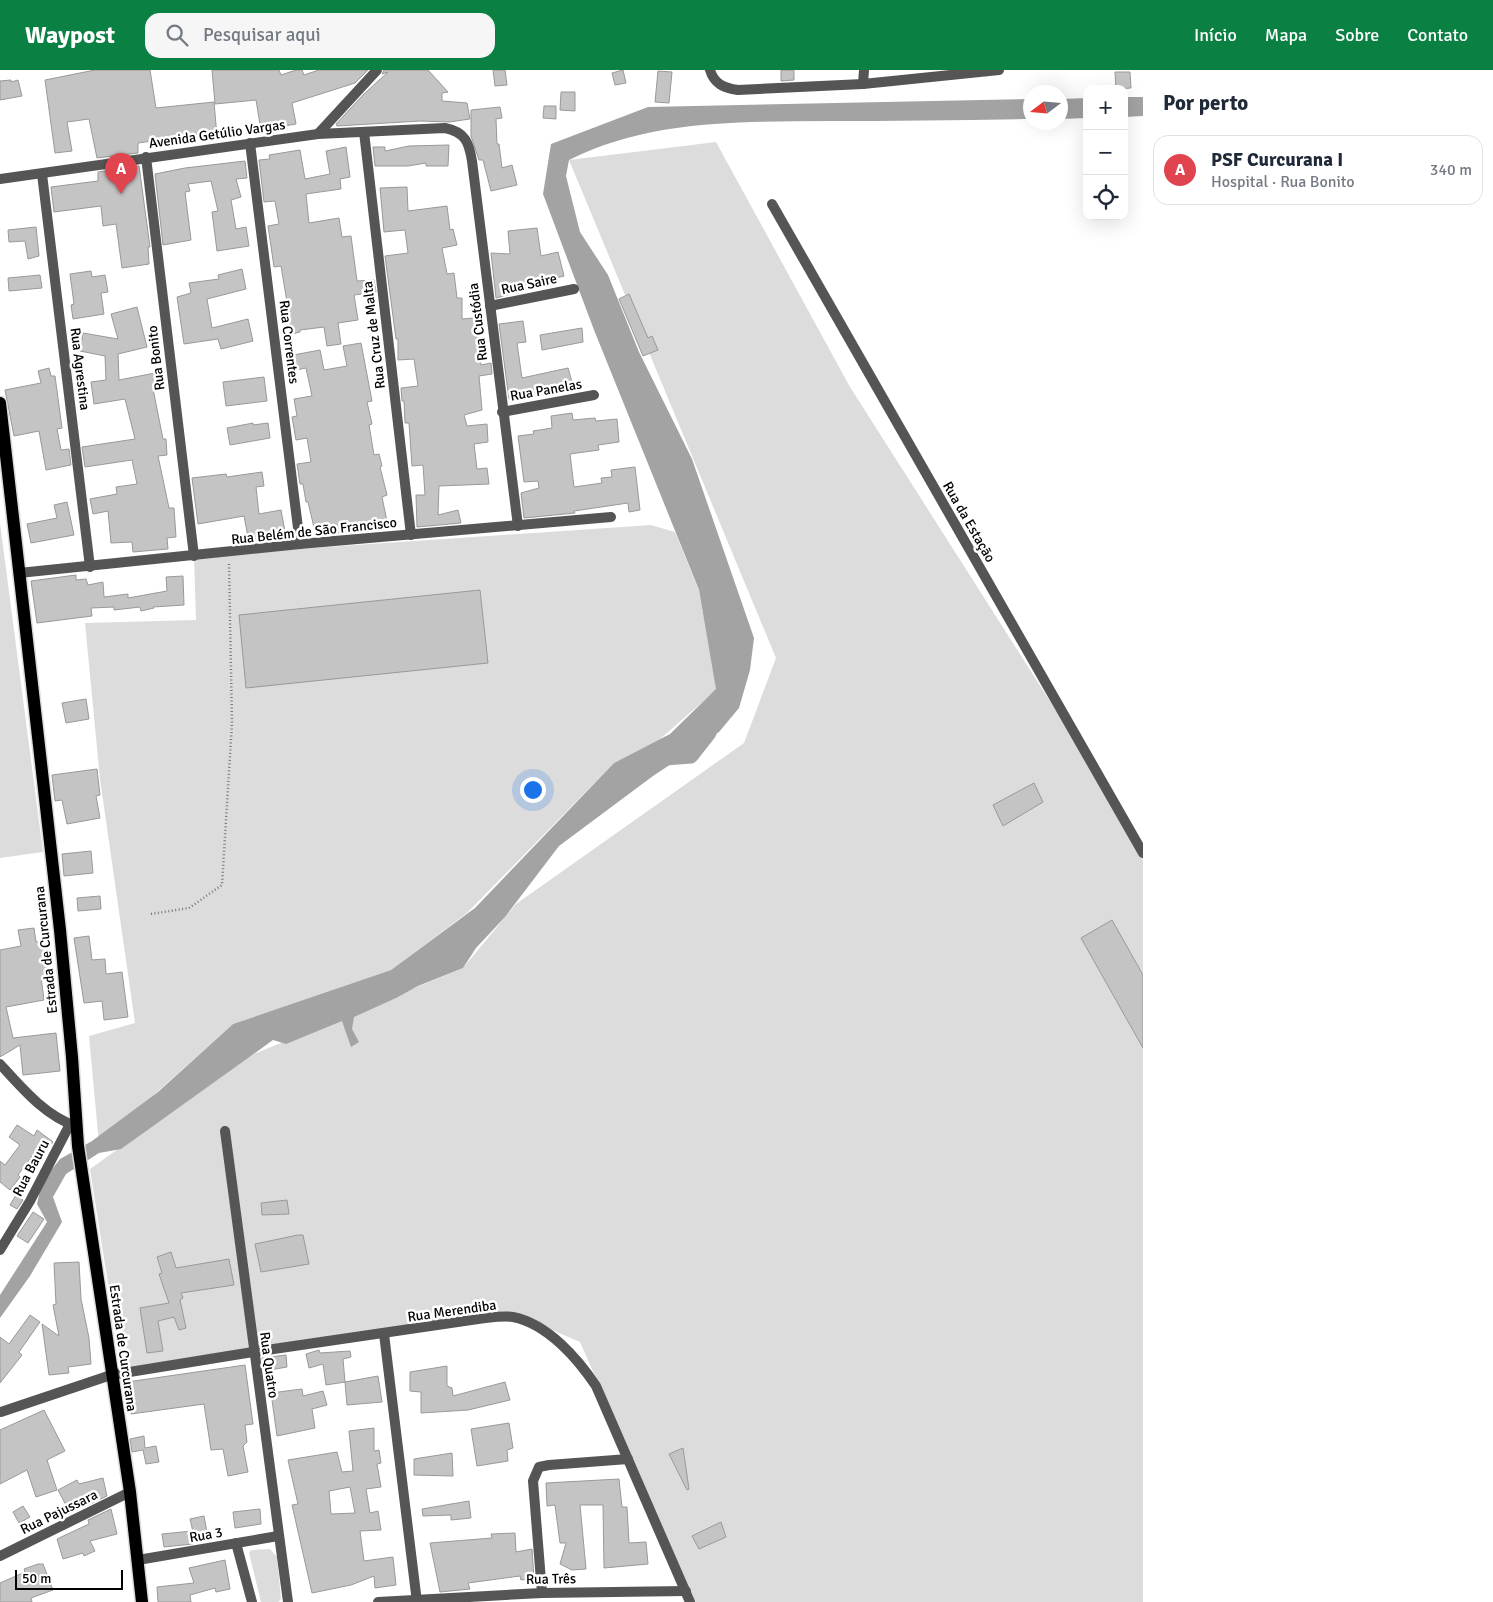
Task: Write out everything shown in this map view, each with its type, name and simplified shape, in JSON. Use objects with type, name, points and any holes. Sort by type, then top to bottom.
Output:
[{"type":"main road","name":"Estrada de Curcurana","points":[[0,403],[60,930],[72,1057],[73,1125],[78,1146],[130,1492],[142,1602]]},
{"type":"street","points":[[318,134],[376,70]]},
{"type":"street","points":[[710,70],[712,79],[723,87],[738,90],[863,84],[999,70]]},
{"type":"street","points":[[863,84],[864,70]]},
{"type":"street","name":"Avenida Getúlio Vargas","points":[[0,179],[318,134],[445,128]]},
{"type":"street","name":"Rua Custódia","points":[[445,128],[460,132],[469,144],[518,526]]},
{"type":"street","name":"Rua Cruz de Malta","points":[[364,132],[411,535]]},
{"type":"street","name":"Rua Correntes","points":[[250,143],[300,544]]},
{"type":"street","name":"Rua Bonito","points":[[146,158],[194,556]]},
{"type":"street","name":"Rua Agrestina","points":[[42,174],[90,567]]},
{"type":"street","name":"Rua da Estação","points":[[772,204],[1143,853]]},
{"type":"street","name":"Rua Saire","points":[[490,306],[574,289]]},
{"type":"street","name":"Rua Panelas","points":[[502,412],[594,395]]},
{"type":"street","name":"Rua Belém de São Francisco","points":[[19,572],[90,567],[300,544],[612,517]]},
{"type":"street","points":[[0,1064],[32,1098],[54,1116],[73,1125]]},
{"type":"street","name":"Rua Bauru","points":[[0,1250],[73,1125]]},
{"type":"street","name":"Rua Quatro","points":[[224,1131],[288,1602]]},
{"type":"street","name":"Rua Merendiba","points":[[1,1412],[111,1375],[253,1352],[512,1317],[532,1324],[565,1349],[584,1368],[596,1386],[690,1602]]},
{"type":"street","points":[[384,1334],[417,1600]]},
{"type":"street","points":[[542,1593],[533,1481],[539,1467],[628,1459]]},
{"type":"street","name":"Rua Pajussara","points":[[0,1556],[130,1492]]},
{"type":"street","name":"Rua 3","points":[[138,1560],[278,1536]]},
{"type":"street","points":[[236,1544],[252,1602]]},
{"type":"street","name":"Rua Três","points":[[378,1602],[542,1593],[686,1591]]},
{"type":"path","points":[[151,914],[189,908],[222,885],[232,722],[229,553]]},
{"type":"shaded area","points":[[1128,97],[1143,97],[1143,116],[1128,117]]},
{"type":"shaded area","points":[[1083,98],[1083,118],[1068,119],[1068,99]]},
{"type":"shaded area","points":[[1023,99],[1023,119],[729,123],[664,130],[632,137],[600,147],[569,160],[566,176],[580,232],[608,275],[639,352],[692,459],[754,638],[750,670],[739,708],[719,732],[653,776],[559,846],[505,917],[476,948],[463,968],[418,986],[354,1017],[352,1029],[359,1042],[351,1047],[342,1021],[286,1044],[273,1040],[121,1149],[99,1153],[66,1174],[53,1197],[62,1222],[30,1276],[0,1318],[0,1295],[47,1222],[37,1204],[42,1182],[60,1159],[92,1141],[158,1092],[233,1024],[391,970],[475,908],[614,763],[670,734],[716,689],[699,590],[594,330],[543,194],[551,144],[648,107]]},
{"type":"shaded area","points":[[716,142],[850,387],[1102,783],[1143,859],[1143,1602],[695,1602],[580,1342],[510,1312],[122,1373],[90,1169],[247,1057],[463,968],[516,904],[744,743],[776,658],[569,160]]},
{"type":"shaded area","points":[[0,523],[43,852],[0,858]]},
{"type":"shaded area","points":[[651,525],[675,532],[699,591],[717,689],[659,740],[614,763],[467,913],[391,970],[233,1024],[99,1144],[89,1036],[135,1023],[100,779],[85,623],[196,620],[194,556]]},
{"type":"shaded area","points":[[270,1549],[277,1557],[281,1599],[278,1602],[261,1602],[249,1553],[251,1550]]},
{"type":"building","points":[[95,70],[150,70],[156,108],[214,102],[217,136],[181,140],[180,137],[138,143],[138,153],[97,158],[89,119],[67,122],[72,151],[55,153],[45,80]]},
{"type":"building","points":[[212,70],[279,70],[281,75],[302,70],[304,75],[319,70],[368,70],[355,83],[292,103],[296,124],[261,130],[256,100],[215,104]]},
{"type":"building","points":[[384,70],[428,70],[448,92],[442,93],[442,101],[467,103],[470,119],[449,122],[420,121],[337,126],[336,124],[364,94],[388,72],[382,74]]},
{"type":"building","points":[[493,70],[505,70],[507,85],[495,86]]},
{"type":"building","points":[[623,70],[626,83],[615,85],[612,73]]},
{"type":"building","points":[[781,70],[794,70],[794,80],[781,81]]},
{"type":"building","points":[[658,71],[672,72],[669,103],[655,102]]},
{"type":"building","points":[[1115,72],[1130,72],[1131,88],[1128,88],[1128,85],[1116,85]]},
{"type":"building","points":[[11,80],[11,82],[18,80],[22,96],[0,100],[0,81]]},
{"type":"building","points":[[561,92],[575,92],[575,111],[560,110]]},
{"type":"building","points":[[544,106],[556,106],[556,119],[543,118]]},
{"type":"building","points":[[500,107],[502,118],[496,119],[497,144],[499,144],[502,168],[512,165],[517,185],[491,191],[483,160],[479,160],[471,136],[471,110]]},
{"type":"building","points":[[449,145],[448,166],[426,166],[426,163],[408,166],[375,166],[373,147],[385,147],[385,151],[409,146]]},
{"type":"building","points":[[346,147],[350,177],[340,179],[341,189],[306,194],[309,223],[339,218],[342,237],[351,236],[357,281],[374,280],[376,292],[354,295],[358,320],[338,323],[341,344],[327,346],[324,327],[300,330],[300,332],[288,335],[283,316],[289,314],[281,266],[274,267],[268,226],[279,224],[275,201],[264,202],[259,160],[270,159],[269,155],[300,150],[305,179],[330,174],[326,151]]},
{"type":"building","points":[[245,161],[247,178],[236,179],[241,197],[231,200],[236,229],[246,227],[249,246],[217,251],[212,212],[218,211],[211,181],[188,184],[190,191],[185,192],[191,240],[163,245],[155,174],[185,168]]},
{"type":"building","points":[[139,166],[150,247],[148,247],[149,264],[122,268],[116,224],[103,226],[101,206],[54,212],[51,187],[98,181],[98,172]]},
{"type":"building","points":[[407,187],[408,211],[447,206],[450,230],[453,229],[457,245],[442,248],[447,274],[454,273],[457,298],[462,298],[462,319],[474,318],[481,365],[491,363],[492,374],[479,376],[482,410],[464,415],[467,426],[487,424],[488,442],[474,444],[477,469],[487,468],[489,484],[439,486],[438,515],[458,510],[461,523],[417,527],[416,495],[425,495],[423,465],[412,466],[409,423],[405,423],[404,401],[402,401],[401,388],[418,386],[414,359],[398,360],[398,339],[396,339],[385,256],[408,253],[405,230],[384,232],[380,188]]},
{"type":"building","points":[[36,227],[39,256],[28,259],[25,241],[9,242],[8,230]]},
{"type":"building","points":[[537,228],[541,256],[558,252],[564,276],[509,287],[511,294],[496,298],[491,253],[510,254],[508,231]]},
{"type":"building","points":[[242,269],[246,289],[207,299],[212,328],[248,319],[253,341],[221,349],[218,339],[184,344],[177,297],[191,293],[189,283],[219,279],[218,275]]},
{"type":"building","points":[[91,271],[92,277],[105,275],[108,292],[101,293],[104,314],[73,319],[71,305],[74,304],[70,274]]},
{"type":"building","points":[[40,275],[42,288],[9,291],[8,278]]},
{"type":"building","points":[[629,294],[648,338],[652,336],[658,350],[643,356],[619,299]]},
{"type":"building","points":[[137,307],[147,347],[118,354],[119,380],[155,373],[157,388],[153,389],[163,439],[166,439],[167,455],[158,456],[169,508],[174,508],[176,537],[167,538],[168,549],[133,552],[132,542],[111,543],[108,511],[93,514],[90,499],[117,494],[116,487],[137,484],[132,460],[85,467],[82,447],[135,439],[125,399],[94,404],[91,382],[106,380],[105,356],[80,351],[83,333],[118,339],[111,314]]},
{"type":"building","points":[[523,321],[526,342],[517,343],[522,378],[568,368],[572,382],[541,390],[543,394],[530,398],[509,399],[499,324]]},
{"type":"building","points":[[582,328],[583,342],[542,350],[540,335]]},
{"type":"building","points":[[361,343],[372,401],[367,402],[372,424],[369,425],[374,455],[379,454],[382,466],[380,467],[387,495],[382,497],[388,526],[359,532],[351,533],[351,531],[316,536],[303,484],[300,484],[297,464],[311,462],[307,438],[296,440],[292,417],[297,416],[294,399],[312,396],[306,368],[291,371],[288,356],[320,350],[324,370],[347,366],[343,346]]},
{"type":"building","points":[[49,368],[51,376],[55,376],[62,428],[57,429],[61,450],[69,449],[71,465],[46,470],[39,431],[14,436],[5,390],[41,383],[38,371]]},
{"type":"building","points":[[264,377],[267,401],[226,406],[223,382]]},
{"type":"building","points":[[572,413],[573,420],[595,418],[596,421],[617,419],[619,442],[598,445],[599,450],[570,454],[574,487],[602,483],[601,478],[612,477],[611,470],[635,467],[640,510],[629,512],[628,503],[574,511],[575,513],[524,518],[521,493],[539,488],[538,481],[524,482],[518,436],[534,434],[533,431],[552,428],[551,416]]},
{"type":"building","points":[[253,423],[253,425],[268,423],[270,438],[230,445],[227,428]]},
{"type":"building","points":[[262,472],[264,486],[256,487],[259,514],[281,510],[286,537],[249,542],[244,516],[198,524],[192,478],[226,474],[227,477]]},
{"type":"building","points":[[67,502],[74,535],[31,543],[27,524],[57,518],[54,505]]},
{"type":"building","points":[[76,575],[76,580],[86,579],[88,585],[103,582],[104,597],[128,594],[128,598],[167,591],[166,577],[183,576],[184,605],[153,607],[141,611],[140,607],[114,610],[114,607],[91,608],[92,616],[37,623],[31,581]]},
{"type":"building","points":[[480,590],[488,663],[246,688],[239,615]]},
{"type":"building","points":[[86,699],[89,719],[66,723],[62,703]]},
{"type":"building","points":[[97,769],[100,795],[96,796],[100,818],[67,824],[62,800],[55,801],[52,775]]},
{"type":"building","points":[[1034,783],[1043,802],[1003,826],[993,805]]},
{"type":"building","points":[[91,851],[93,873],[64,876],[62,854]]},
{"type":"building","points":[[100,896],[101,909],[78,911],[77,898]]},
{"type":"building","points":[[1112,920],[1143,975],[1143,1048],[1081,938]]},
{"type":"building","points":[[34,928],[36,942],[45,941],[49,975],[41,977],[44,1000],[6,1007],[13,1038],[56,1033],[60,1071],[23,1075],[20,1045],[0,1057],[0,950],[21,946],[18,930]]},
{"type":"building","points":[[89,936],[92,960],[105,959],[106,974],[122,972],[128,1017],[104,1020],[102,1001],[84,1003],[74,938]]},
{"type":"building","points":[[17,1125],[34,1136],[37,1130],[53,1142],[39,1161],[32,1156],[10,1190],[0,1182],[0,1161],[5,1165],[20,1145],[9,1137]]},
{"type":"building","points":[[16,1195],[23,1200],[17,1209],[10,1205]]},
{"type":"building","points":[[287,1200],[289,1214],[262,1215],[261,1203]]},
{"type":"building","points":[[33,1212],[44,1219],[28,1243],[17,1236]]},
{"type":"building","points":[[303,1235],[309,1264],[261,1272],[255,1244]]},
{"type":"building","points":[[171,1252],[176,1268],[229,1259],[234,1285],[181,1293],[183,1298],[180,1300],[186,1328],[179,1330],[174,1317],[158,1321],[163,1351],[147,1353],[140,1308],[169,1303],[159,1274],[162,1273],[157,1257]]},
{"type":"building","points":[[79,1262],[81,1299],[89,1338],[91,1364],[68,1367],[69,1373],[49,1375],[42,1324],[59,1336],[53,1305],[56,1304],[54,1263]]},
{"type":"building","points":[[30,1315],[40,1322],[19,1352],[22,1355],[0,1383],[0,1337],[9,1344]]},
{"type":"building","points":[[319,1350],[320,1353],[350,1351],[351,1357],[343,1359],[345,1382],[326,1385],[323,1364],[309,1368],[306,1354]]},
{"type":"building","points":[[286,1355],[287,1367],[264,1371],[262,1358]]},
{"type":"building","points":[[245,1365],[253,1424],[245,1425],[247,1442],[243,1446],[248,1472],[228,1476],[223,1449],[211,1450],[204,1404],[131,1414],[127,1382]]},
{"type":"building","points":[[447,1366],[447,1386],[452,1388],[453,1396],[505,1382],[510,1400],[468,1410],[421,1413],[421,1392],[410,1391],[410,1372]]},
{"type":"building","points":[[378,1376],[382,1402],[347,1405],[345,1382]]},
{"type":"building","points":[[302,1389],[303,1396],[323,1391],[327,1405],[312,1409],[315,1428],[277,1436],[271,1393]]},
{"type":"building","points":[[44,1410],[65,1451],[47,1460],[57,1490],[36,1497],[27,1470],[0,1484],[0,1430]]},
{"type":"building","points":[[509,1423],[513,1448],[507,1450],[508,1461],[477,1466],[471,1429]]},
{"type":"building","points":[[374,1428],[374,1451],[379,1450],[381,1463],[377,1464],[381,1487],[366,1489],[370,1513],[378,1511],[381,1530],[360,1531],[364,1561],[393,1557],[396,1585],[375,1588],[374,1576],[351,1585],[312,1593],[292,1505],[298,1504],[288,1460],[337,1452],[342,1472],[353,1471],[349,1431]],"holes":[[[350,1487],[355,1513],[331,1514],[329,1491]]]},
{"type":"building","points":[[144,1436],[145,1448],[156,1446],[159,1462],[146,1464],[143,1450],[132,1452],[130,1439]]},
{"type":"building","points":[[683,1448],[689,1489],[687,1490],[669,1454]]},
{"type":"building","points":[[452,1453],[453,1476],[414,1475],[414,1459]]},
{"type":"building","points":[[103,1478],[107,1496],[88,1505],[87,1499],[68,1509],[58,1490],[77,1480],[79,1484]]},
{"type":"building","points":[[619,1479],[622,1507],[627,1507],[629,1543],[646,1542],[648,1564],[604,1568],[603,1505],[580,1505],[586,1569],[572,1570],[560,1564],[566,1543],[560,1543],[555,1505],[547,1506],[546,1483]]},
{"type":"building","points":[[469,1501],[471,1518],[451,1520],[451,1515],[423,1516],[422,1509]]},
{"type":"building","points":[[23,1506],[30,1517],[19,1523],[13,1512]]},
{"type":"building","points":[[111,1509],[117,1534],[90,1541],[95,1551],[84,1556],[83,1553],[63,1559],[57,1539],[89,1524],[88,1520]]},
{"type":"building","points":[[260,1509],[261,1524],[235,1528],[233,1512]]},
{"type":"building","points":[[204,1516],[208,1538],[195,1540],[190,1519]]},
{"type":"building","points":[[721,1522],[726,1537],[699,1549],[692,1536]]},
{"type":"building","points":[[192,1531],[193,1544],[164,1547],[162,1534]]},
{"type":"building","points":[[515,1533],[516,1552],[532,1549],[534,1578],[521,1580],[520,1576],[468,1583],[470,1589],[440,1592],[430,1543],[492,1538],[491,1534]]},
{"type":"building","points":[[225,1560],[230,1589],[216,1592],[215,1588],[190,1595],[191,1602],[158,1602],[157,1587],[194,1583],[189,1568]]},
{"type":"building","points":[[43,1564],[53,1590],[31,1598],[32,1602],[0,1602],[0,1583],[25,1572],[24,1569]]},
{"type":"waterway","points":[[665,758],[691,756],[709,733]]},
{"type":"place","name":"PSF Curcurana I","points":[[121,194]]}]
